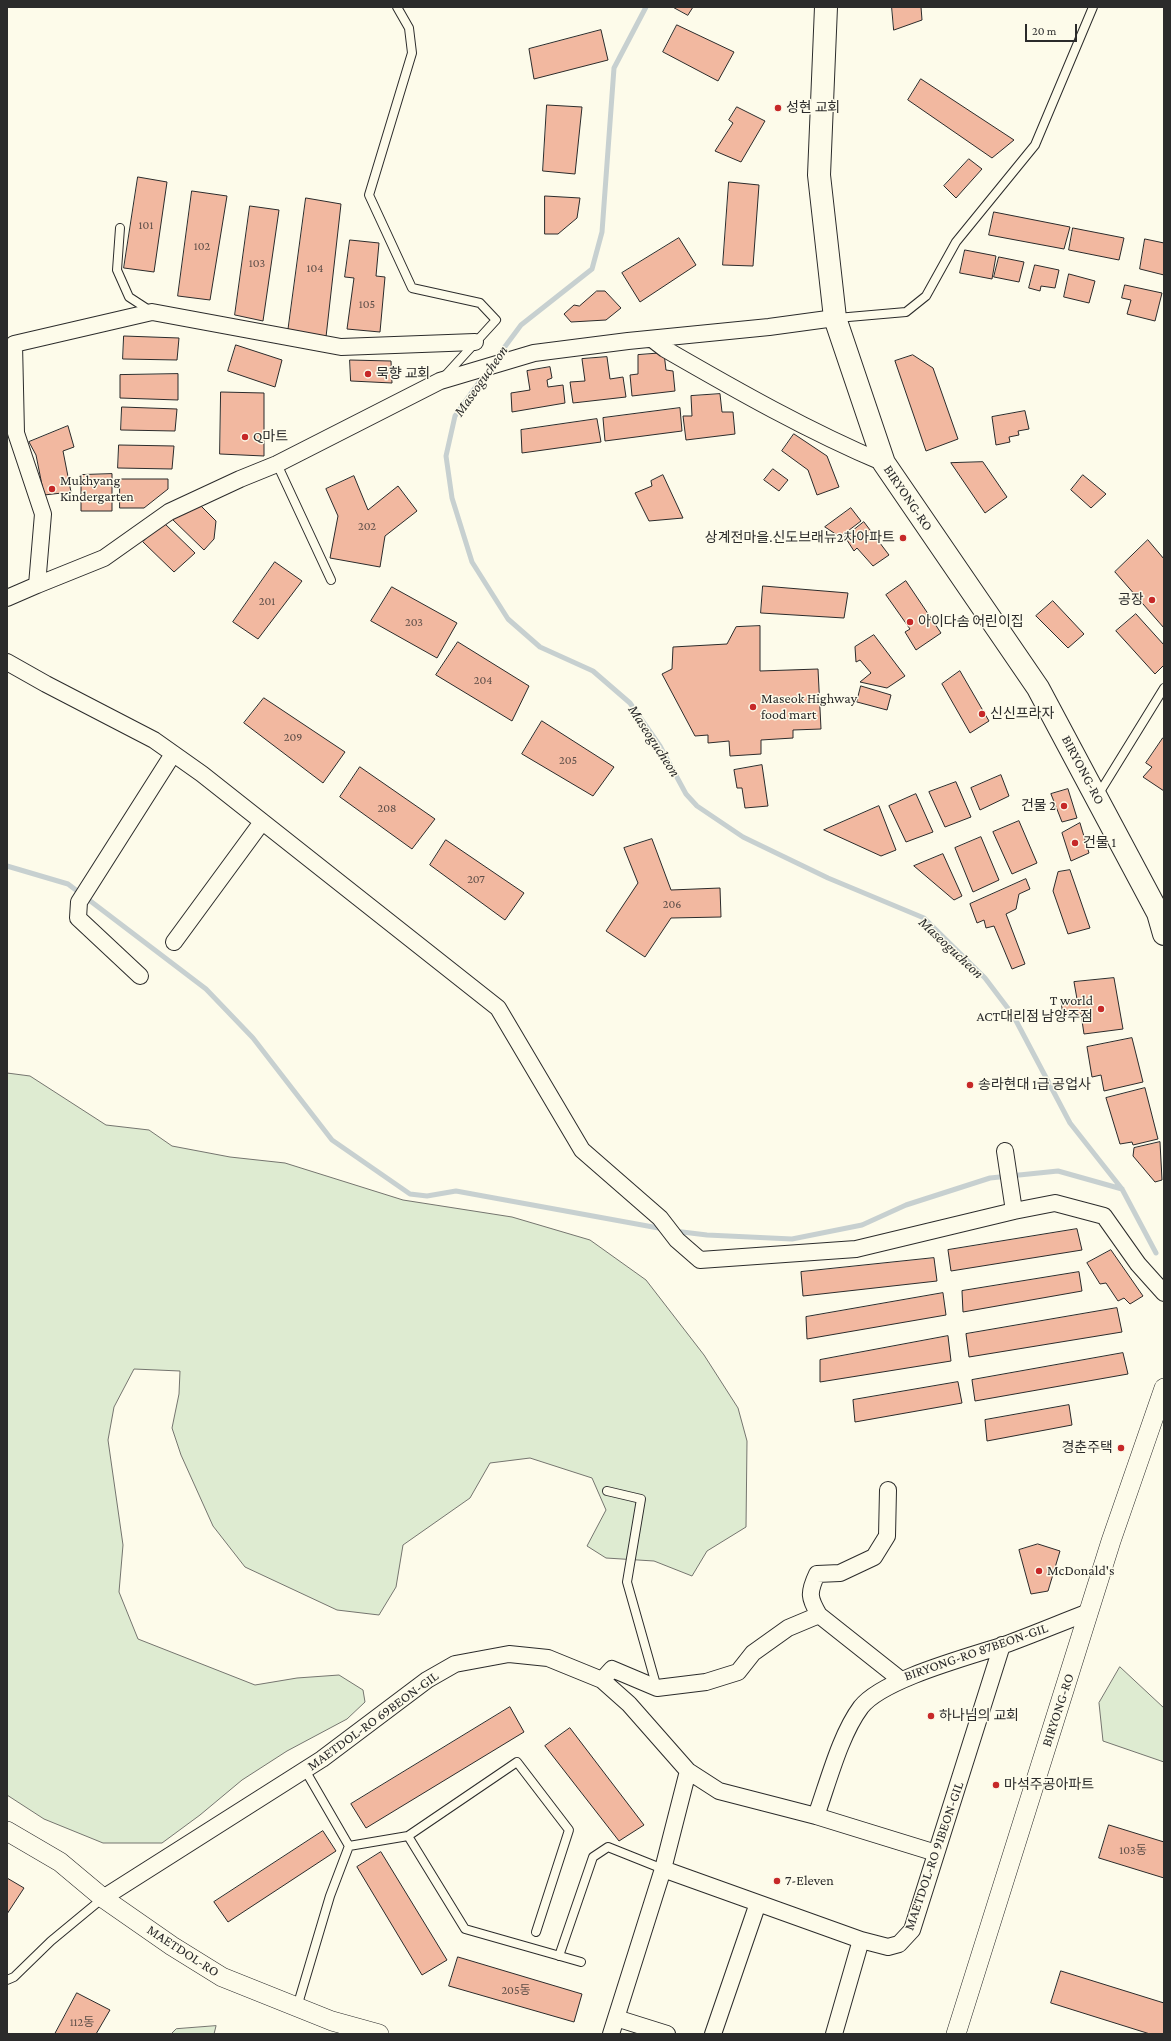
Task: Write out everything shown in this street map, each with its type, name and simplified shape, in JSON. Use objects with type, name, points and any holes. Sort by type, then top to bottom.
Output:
[{"type":"main road","name":"BIRYONG-RO","points":[[826,7],[819,175],[836,318],[884,463],[1038,688],[1161,912],[1164,934]]},
{"type":"street","points":[[37,585],[43,514],[16,433],[10,345],[152,312],[340,347],[475,342]]},
{"type":"street","points":[[7,598],[104,558],[170,512],[240,479],[277,464],[440,381],[534,354],[836,318]]},
{"type":"street","points":[[652,339],[665,349],[751,398],[845,446],[884,463]]},
{"type":"street","points":[[7,662],[154,740],[262,822],[498,1008],[582,1150],[660,1218],[676,1240],[700,1260],[856,1249],[1014,1211],[1054,1203],[1104,1216],[1138,1264],[1164,1293]]},
{"type":"street","points":[[140,976],[78,918],[79,902],[173,754]]},
{"type":"street","points":[[174,942],[262,822]]},
{"type":"street","points":[[1006,1158],[1014,1211]]},
{"type":"street","name":"BIRYONG-RO","points":[[956,2034],[1089,1612],[1164,1388]]},
{"type":"street","points":[[602,1680],[612,1669],[657,1688],[706,1682],[738,1672],[753,1653],[788,1628],[819,1615],[810,1600],[813,1584],[817,1574],[840,1573],[874,1557],[887,1536],[888,1490]]},
{"type":"street","name":"BIRYONG-RO 87BEON-GIL","points":[[819,1615],[901,1680],[1002,1645],[1089,1612]]},
{"type":"street","name":"MAETDOL-RO 91BEON-GIL","points":[[663,1869],[861,1940],[888,1947],[900,1944],[912,1930],[1002,1645]]},
{"type":"street","name":"MAETDOL-RO 69BEON-GIL","points":[[103,1898],[305,1770],[427,1680],[455,1664],[509,1654],[548,1658],[602,1680],[629,1704],[688,1772],[719,1791],[816,1816],[936,1853]]},
{"type":"street","points":[[816,1816],[848,1729],[862,1707],[881,1691],[901,1680]]},
{"type":"street","points":[[611,2034],[663,1869],[688,1772]]},
{"type":"street","name":"MAETDOL-RO","points":[[7,1831],[60,1862],[103,1898],[172,1946],[222,1977],[332,2021],[379,2034]]},
{"type":"street","points":[[713,2034],[758,1903]]},
{"type":"street","points":[[834,2034],[861,1940]]},
{"type":"street","points":[[616,2018],[667,2034]]},
{"type":"lane","points":[[397,7],[409,28],[412,54],[369,195],[412,288],[480,303],[496,320],[440,381]]},
{"type":"lane","points":[[836,318],[906,312],[926,296],[956,242],[1035,145],[1092,7]]},
{"type":"lane","points":[[120,228],[117,270],[129,297],[152,312]]},
{"type":"lane","points":[[277,464],[331,580]]},
{"type":"lane","points":[[1097,796],[1164,688]]},
{"type":"lane","points":[[607,1491],[641,1499],[628,1582],[657,1688]]},
{"type":"lane","points":[[349,1846],[408,1836],[517,1762],[568,1830],[536,1932]]},
{"type":"lane","points":[[305,1770],[349,1846]]},
{"type":"lane","points":[[408,1836],[465,1929],[581,1962]]},
{"type":"lane","points":[[297,2007],[330,1896],[349,1846]]},
{"type":"lane","points":[[559,1956],[593,1857],[608,1847],[663,1869]]},
{"type":"lane","points":[[7,1980],[14,1977],[51,1941],[103,1898]]},
{"type":"green space","points":[[7,1073],[30,1076],[106,1125],[149,1130],[172,1146],[230,1157],[285,1163],[403,1200],[512,1217],[590,1240],[646,1280],[704,1355],[738,1408],[747,1441],[746,1527],[707,1551],[692,1576],[654,1561],[606,1558],[587,1546],[606,1510],[592,1478],[530,1458],[490,1463],[470,1498],[403,1545],[396,1587],[379,1615],[337,1610],[245,1567],[213,1526],[181,1455],[172,1428],[179,1394],[180,1371],[134,1369],[114,1407],[108,1440],[123,1545],[119,1592],[138,1639],[255,1685],[297,1678],[339,1675],[363,1690],[365,1702],[347,1719],[287,1751],[242,1780],[200,1815],[162,1843],[103,1843],[44,1819],[7,1795]]},
{"type":"green space","points":[[1120,1667],[1164,1708],[1164,1762],[1103,1741],[1099,1703]]},
{"type":"green space","points":[[216,2026],[214,2034],[171,2034],[176,2029]]},
{"type":"building","points":[[673,7],[693,7],[688,15]]},
{"type":"building","points":[[892,7],[921,7],[922,20],[894,30]]},
{"type":"building","points":[[677,25],[734,52],[718,81],[663,52]]},
{"type":"building","points":[[601,30],[608,60],[534,79],[529,49]]},
{"type":"building","points":[[921,79],[1014,140],[992,158],[908,100]]},
{"type":"building","points":[[547,105],[582,107],[575,174],[543,171]]},
{"type":"building","points":[[737,107],[765,121],[741,162],[715,151],[733,123],[729,120]]},
{"type":"building","points":[[969,159],[982,169],[956,198],[944,186]]},
{"type":"building","points":[[138,177],[167,182],[154,272],[124,268]]},
{"type":"building","points":[[729,182],[759,185],[753,266],[723,265]]},
{"type":"building","points":[[192,191],[227,196],[210,300],[178,296]]},
{"type":"building","points":[[545,196],[580,198],[577,218],[558,234],[545,234]]},
{"type":"building","points":[[306,198],[341,204],[326,337],[288,332]]},
{"type":"building","points":[[250,206],[279,210],[263,321],[235,315]]},
{"type":"building","points":[[994,212],[1070,227],[1064,249],[989,235]]},
{"type":"building","points":[[1073,228],[1124,238],[1119,260],[1069,250]]},
{"type":"building","points":[[679,238],[696,265],[640,302],[622,273]]},
{"type":"building","points":[[1145,239],[1164,243],[1164,275],[1140,269]]},
{"type":"building","points":[[350,240],[379,243],[376,276],[385,277],[380,332],[347,329],[354,278],[345,277]]},
{"type":"building","points":[[965,250],[996,256],[992,279],[960,273]]},
{"type":"building","points":[[999,257],[1024,262],[1019,282],[994,277]]},
{"type":"building","points":[[1035,265],[1059,270],[1055,288],[1041,286],[1040,291],[1029,288]]},
{"type":"building","points":[[1069,274],[1095,281],[1089,303],[1064,297]]},
{"type":"building","points":[[1125,285],[1162,293],[1155,321],[1127,314],[1131,300],[1122,298]]},
{"type":"building","points":[[597,291],[605,291],[621,308],[606,320],[571,322],[564,314],[574,305],[579,306]]},
{"type":"building","points":[[124,336],[179,338],[177,360],[123,359]]},
{"type":"building","points":[[236,345],[282,360],[275,387],[228,371]]},
{"type":"building","points":[[664,353],[666,370],[673,371],[675,391],[632,396],[630,375],[638,374],[638,355]]},
{"type":"building","points":[[913,355],[933,368],[958,439],[926,451],[895,361]]},
{"type":"building","points":[[607,357],[610,379],[623,377],[626,397],[573,403],[570,382],[585,381],[582,359]]},
{"type":"building","points":[[350,360],[391,361],[392,383],[351,381]]},
{"type":"building","points":[[550,367],[552,378],[547,380],[548,387],[563,385],[565,403],[512,412],[511,393],[530,390],[527,371]]},
{"type":"building","points":[[178,374],[178,400],[120,398],[120,375]]},
{"type":"building","points":[[221,392],[264,393],[264,456],[220,454]]},
{"type":"building","points":[[720,394],[722,412],[733,412],[735,434],[686,440],[683,416],[692,416],[691,396]]},
{"type":"building","points":[[122,407],[177,409],[175,431],[121,430]]},
{"type":"building","points":[[680,408],[682,431],[605,441],[603,418]]},
{"type":"building","points":[[1025,411],[1029,429],[1018,431],[1019,435],[1009,437],[1010,442],[996,445],[992,417]]},
{"type":"building","points":[[597,419],[601,442],[522,453],[521,430]]},
{"type":"building","points":[[68,426],[74,447],[63,451],[71,492],[44,495],[36,455],[29,442]]},
{"type":"building","points":[[794,434],[827,456],[839,487],[817,495],[808,470],[782,451]]},
{"type":"building","points":[[119,445],[174,446],[172,469],[118,468]]},
{"type":"building","points":[[983,462],[1007,497],[985,513],[951,463]]},
{"type":"building","points":[[773,469],[788,480],[779,491],[764,480]]},
{"type":"building","points":[[112,474],[112,511],[81,511],[81,475]]},
{"type":"building","points":[[663,475],[683,518],[649,521],[635,493],[652,486],[651,481]]},
{"type":"building","points":[[1083,475],[1106,494],[1091,508],[1071,490]]},
{"type":"building","points":[[354,476],[368,510],[398,486],[417,511],[385,536],[380,567],[330,558],[338,516],[326,489]]},
{"type":"building","points":[[120,479],[168,479],[168,489],[144,508],[120,508]]},
{"type":"building","points":[[198,503],[216,521],[214,539],[204,550],[171,518]]},
{"type":"building","points":[[851,508],[861,521],[840,537],[825,527]]},
{"type":"building","points":[[163,522],[195,553],[174,572],[143,542]]},
{"type":"building","points":[[864,522],[889,555],[873,566],[857,548],[854,551],[845,537]]},
{"type":"building","name":"공장","points":[[1148,540],[1164,559],[1164,628],[1115,572]]},
{"type":"building","points":[[275,562],[302,581],[258,639],[233,622]]},
{"type":"building","points":[[906,581],[941,633],[916,650],[905,632],[910,629],[886,595]]},
{"type":"building","points":[[763,586],[848,593],[844,618],[761,613]]},
{"type":"building","points":[[392,587],[457,623],[437,658],[371,621]]},
{"type":"building","points":[[1053,601],[1084,634],[1068,648],[1036,616]]},
{"type":"building","points":[[1136,614],[1164,645],[1164,665],[1155,674],[1116,631]]},
{"type":"building","points":[[760,626],[760,671],[818,669],[821,729],[793,730],[793,738],[761,740],[761,754],[730,756],[729,741],[708,743],[708,735],[695,736],[662,674],[672,669],[673,647],[727,644],[736,627]]},
{"type":"building","points":[[874,635],[905,676],[887,688],[860,682],[871,673],[860,660],[856,662],[855,647]]},
{"type":"building","points":[[458,642],[529,686],[512,721],[436,675]]},
{"type":"building","points":[[960,671],[989,721],[970,733],[942,684]]},
{"type":"building","points":[[861,686],[891,695],[887,710],[857,702]]},
{"type":"building","points":[[264,698],[345,752],[323,783],[244,723]]},
{"type":"building","points":[[542,721],[614,767],[593,796],[522,754]]},
{"type":"building","points":[[1163,738],[1164,791],[1143,777],[1152,767],[1146,763]]},
{"type":"building","points":[[762,765],[768,806],[745,808],[742,788],[737,788],[734,770]]},
{"type":"building","points":[[360,767],[435,819],[412,849],[340,797]]},
{"type":"building","points":[[1001,775],[1009,796],[980,810],[971,788]]},
{"type":"building","points":[[956,782],[971,817],[945,827],[929,792]]},
{"type":"building","name":"건물 2","points":[[1068,789],[1077,818],[1062,822],[1051,794]]},
{"type":"building","points":[[916,794],[933,832],[906,842],[889,806]]},
{"type":"building","points":[[879,806],[896,850],[881,856],[824,830]]},
{"type":"building","points":[[1019,821],[1037,863],[1012,874],[993,832]]},
{"type":"building","name":"건물 1","points":[[1080,823],[1089,853],[1071,861],[1062,833]]},
{"type":"building","points":[[981,837],[999,880],[973,892],[955,848]]},
{"type":"building","points":[[652,839],[671,890],[720,888],[721,917],[671,918],[645,957],[606,931],[638,883],[624,848]]},
{"type":"building","points":[[446,840],[524,893],[505,920],[430,865]]},
{"type":"building","points":[[943,854],[962,896],[954,900],[914,866]]},
{"type":"building","points":[[1070,870],[1090,928],[1068,934],[1053,891],[1058,872]]},
{"type":"building","points":[[1026,879],[1030,889],[1019,894],[1016,909],[1006,914],[1025,964],[1012,969],[994,926],[986,928],[984,920],[977,923],[970,904]]},
{"type":"building","points":[[1114,978],[1123,1029],[1084,1034],[1081,1014],[1063,1016],[1061,1001],[1077,999],[1074,982]]},
{"type":"building","points":[[1132,1038],[1143,1082],[1104,1091],[1101,1075],[1092,1077],[1087,1047]]},
{"type":"building","points":[[1145,1088],[1158,1139],[1133,1145],[1132,1142],[1120,1144],[1106,1098]]},
{"type":"building","points":[[1160,1142],[1162,1180],[1155,1182],[1133,1156],[1134,1148]]},
{"type":"building","points":[[1077,1229],[1082,1250],[951,1271],[948,1250]]},
{"type":"building","points":[[1111,1250],[1143,1296],[1130,1304],[1124,1298],[1118,1301],[1106,1283],[1100,1284],[1087,1263]]},
{"type":"building","points":[[934,1258],[937,1281],[803,1296],[801,1272]]},
{"type":"building","points":[[1079,1272],[1082,1291],[963,1312],[962,1291]]},
{"type":"building","points":[[943,1293],[946,1315],[807,1339],[806,1317]]},
{"type":"building","points":[[1117,1308],[1122,1332],[969,1357],[966,1334]]},
{"type":"building","points":[[948,1336],[951,1361],[820,1382],[820,1360]]},
{"type":"building","points":[[1123,1353],[1128,1374],[975,1401],[972,1380]]},
{"type":"building","points":[[958,1382],[962,1403],[855,1422],[853,1400]]},
{"type":"building","points":[[1069,1405],[1072,1425],[987,1441],[985,1420]]},
{"type":"building","name":"McDonald's","points":[[1038,1544],[1060,1551],[1048,1591],[1031,1594],[1019,1550]]},
{"type":"building","points":[[510,1707],[524,1732],[366,1828],[351,1804]]},
{"type":"building","points":[[570,1728],[644,1825],[619,1841],[545,1746]]},
{"type":"building","points":[[1109,1825],[1164,1842],[1164,1878],[1099,1858]]},
{"type":"building","points":[[323,1831],[336,1851],[228,1922],[214,1902]]},
{"type":"building","points":[[381,1852],[447,1960],[422,1975],[357,1867]]},
{"type":"building","points":[[7,1878],[24,1888],[7,1914]]},
{"type":"building","points":[[458,1957],[582,1994],[574,2022],[449,1986]]},
{"type":"building","points":[[1061,1971],[1164,2003],[1164,2034],[1150,2034],[1051,2003]]},
{"type":"building","points":[[77,1993],[110,2010],[96,2034],[55,2034]]},
{"type":"waterway","name":"Maseogucheon","points":[[495,360],[521,325],[592,269],[602,232],[614,68],[646,7]]},
{"type":"waterway","name":"Maseogucheon","points":[[487,371],[455,416],[446,456],[452,498],[472,562],[508,619],[540,647],[593,671],[630,703],[660,746],[686,794],[697,806],[743,837],[828,878],[924,918],[985,978],[1013,1015],[1070,1123],[1122,1189],[1156,1253]]},
{"type":"waterway","points":[[7,866],[68,884],[206,989],[253,1038],[332,1140],[410,1194],[427,1196],[456,1191],[664,1229]]},
{"type":"waterway","points":[[674,1231],[707,1235],[792,1239],[862,1225],[906,1205],[990,1178],[1058,1171],[1122,1189]]},
{"type":"place","name":"성현 교회","points":[[778,108]]},
{"type":"place","name":"묵향 교회","points":[[368,374]]},
{"type":"place","name":"Q마트","points":[[245,437]]},
{"type":"place","name":"Mukhyang Kindergarten","points":[[52,489]]},
{"type":"place","name":"상계전마을.신도브래뉴2차아파트","points":[[903,538]]},
{"type":"place","name":"공장","points":[[1152,600]]},
{"type":"place","name":"아이다솜 어린이집","points":[[910,622]]},
{"type":"place","name":"Maseok Highway food mart","points":[[753,707]]},
{"type":"place","name":"신신프라자","points":[[982,714]]},
{"type":"place","name":"건물 2","points":[[1064,806]]},
{"type":"place","name":"건물 1","points":[[1075,843]]},
{"type":"place","name":"T world ACT대리점 남양주점","points":[[1101,1009]]},
{"type":"place","name":"송라현대 1급 공업사","points":[[970,1085]]},
{"type":"place","name":"경춘주택","points":[[1121,1448]]},
{"type":"place","name":"McDonald's","points":[[1039,1571]]},
{"type":"place","name":"하나님의 교회","points":[[931,1716]]},
{"type":"place","name":"마석주공아파트","points":[[996,1785]]},
{"type":"place","name":"7-Eleven","points":[[777,1881]]}]
